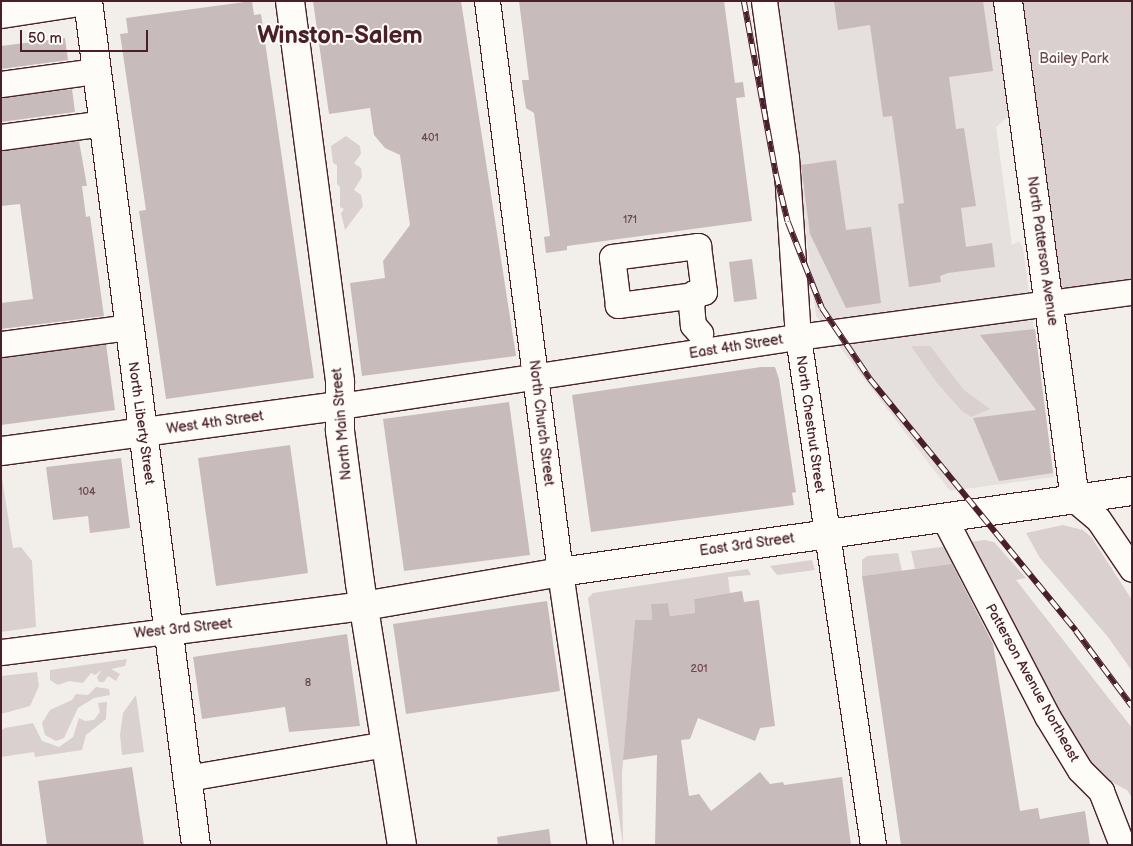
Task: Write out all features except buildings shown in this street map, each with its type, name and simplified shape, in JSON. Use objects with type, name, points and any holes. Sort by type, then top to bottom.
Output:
[{"type":"main road","points":[[1,14],[86,1]]},
{"type":"main road","name":"North Liberty Street","points":[[86,1],[196,845]]},
{"type":"main road","name":"North Main Street","points":[[290,1],[340,382],[340,431],[364,606],[402,845]]},
{"type":"main road","name":"North Patterson Avenue","points":[[1008,1],[1075,500]]},
{"type":"main road","name":"West 4th Street","points":[[1,451],[340,406]]},
{"type":"main road","name":"East 3rd Street","points":[[364,606],[560,572],[1132,491]]},
{"type":"main road","name":"West 3rd Street","points":[[168,631],[364,606]]},
{"type":"street","name":"North Church Street","points":[[487,1],[560,572],[600,845]]},
{"type":"street","name":"North Chestnut Street","points":[[764,1],[786,157],[798,337],[873,845]]},
{"type":"street","points":[[1,84],[96,71]]},
{"type":"street","points":[[1,138],[103,123]]},
{"type":"street","name":"East 4th Street","points":[[340,406],[535,378],[701,343],[863,331],[1049,302],[1132,292]]},
{"type":"street","points":[[695,295],[700,302],[703,324],[701,343]]},
{"type":"street","points":[[1,344],[129,327]]},
{"type":"street","points":[[1075,500],[1098,519],[1132,569]]},
{"type":"street","name":"Patterson Avenue Northeast","points":[[944,518],[1047,716],[1080,770],[1101,791],[1122,845]]},
{"type":"street","name":"West 3rd Street","points":[[1,652],[168,631]]},
{"type":"street","points":[[187,778],[385,744]]},
{"type":"shaded area","points":[[778,1],[996,1],[1012,113],[996,127],[1012,245],[1019,241],[1023,248],[1054,477],[950,491],[816,316]]},
{"type":"green space","name":"Bailey Park","points":[[1008,1],[1132,1],[1132,292],[1049,302]]},
{"type":"green space","points":[[346,136],[360,146],[361,154],[354,163],[361,168],[362,177],[354,190],[361,195],[363,206],[345,230],[341,213],[344,209],[340,207],[340,187],[337,184],[337,165],[333,163],[331,146]]},
{"type":"green space","points":[[911,346],[930,346],[964,390],[990,409],[971,417],[962,411],[937,383]]},
{"type":"green space","points":[[1,472],[13,548],[21,547],[32,561],[36,627],[1,632]]},
{"type":"green space","points":[[1063,525],[1083,530],[1092,538],[1132,600],[1132,671],[1108,637],[1040,558],[1026,533]]},
{"type":"green space","points":[[985,540],[994,542],[1026,578],[1016,580],[1132,728],[1132,798],[1127,790],[1104,778],[1083,758],[1054,713],[969,542]]},
{"type":"green space","points":[[948,546],[956,564],[915,569],[911,551]]},
{"type":"green space","points":[[898,553],[902,571],[862,576],[862,560],[867,556]]},
{"type":"green space","points":[[812,560],[815,570],[777,575],[770,566]]},
{"type":"green space","points":[[748,569],[751,575],[728,577],[730,593],[694,599],[695,613],[670,616],[668,603],[651,604],[652,620],[635,621],[622,774],[623,845],[588,598],[593,593]]},
{"type":"green space","points":[[127,659],[125,666],[111,669],[120,674],[116,681],[108,676],[104,682],[99,682],[97,677],[102,670],[95,675],[91,673],[83,683],[69,681],[58,685],[50,680],[50,670]]},
{"type":"green space","points":[[37,672],[39,686],[30,706],[1,714],[1,676]]},
{"type":"green space","points":[[96,687],[109,689],[110,695],[94,698],[78,708],[64,738],[56,741],[45,735],[42,723],[50,710],[72,700],[76,694],[88,695]]},
{"type":"green space","points":[[136,695],[144,752],[122,755],[120,735],[123,713]]},
{"type":"green space","points":[[107,702],[106,719],[86,735],[82,750],[35,757],[34,752],[1,757],[1,730],[33,723],[42,741],[59,747],[73,737],[79,718],[85,721],[94,720],[100,712],[98,703]]},
{"type":"railway","points":[[744,1],[776,174],[788,222],[822,308],[870,379],[1076,631],[1132,706]]},
{"type":"district","name":"Winston-Salem","points":[[340,36]]}]
